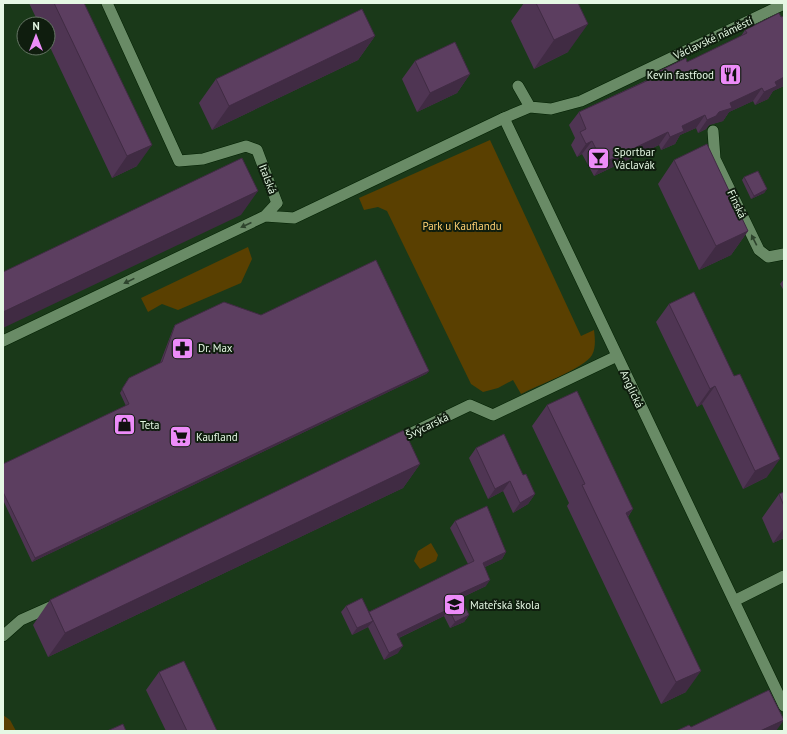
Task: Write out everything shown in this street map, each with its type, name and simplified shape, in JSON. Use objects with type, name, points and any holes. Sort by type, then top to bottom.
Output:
[{"type":"street","name":"Italská","points":[[3,341],[265,216],[277,203],[257,150],[246,146],[203,159],[179,161],[107,3]]},
{"type":"street","name":"Václavské náměstí","points":[[530,107],[551,109],[581,101],[784,4]]},
{"type":"street","points":[[265,216],[294,218],[530,107],[518,86]]},
{"type":"street","name":"Anglická","points":[[504,118],[784,706]]},
{"type":"street","name":"Finská","points":[[713,131],[715,159],[759,250],[768,257],[784,254]]},
{"type":"street","name":"Švýcarská","points":[[382,448],[470,405],[493,415],[617,356]]},
{"type":"street","points":[[734,601],[784,576]]},
{"type":"street","points":[[3,636],[21,620],[70,598]]},
{"type":"green space","name":"Park u Kauflandu","points":[[490,140],[581,336],[594,330],[594,349],[588,360],[570,371],[521,394],[513,380],[498,388],[483,392],[471,384],[387,211],[378,207],[364,210],[359,198]]},
{"type":"green space","points":[[248,247],[252,259],[241,283],[178,310],[162,304],[148,312],[141,298]]},
{"type":"green space","points":[[431,543],[438,555],[436,561],[420,569],[414,561],[418,551]]},
{"type":"green space","points":[[3,715],[10,720],[16,731],[3,731]]},
{"type":"building","points":[[54,3],[84,3],[152,145],[127,156]]},
{"type":"building","points":[[536,3],[578,3],[588,24],[554,40]]},
{"type":"building","points":[[362,9],[375,36],[229,106],[216,79]]},
{"type":"building","points":[[779,13],[781,17],[784,16],[784,77],[775,82],[777,86],[764,92],[762,88],[730,103],[732,108],[719,112],[716,116],[707,120],[705,115],[682,126],[684,131],[670,137],[668,132],[603,163],[592,141],[586,144],[580,132],[586,129],[579,112],[653,78],[651,75],[686,58],[687,62],[747,33],[745,30]]},
{"type":"building","points":[[455,42],[470,74],[430,93],[415,61]]},
{"type":"building","points":[[707,144],[748,231],[716,246],[674,160]]},
{"type":"building","points":[[242,158],[258,191],[3,312],[3,272]]},
{"type":"building","points":[[758,171],[767,189],[754,196],[744,177]]},
{"type":"building","name":"Kaufland","points":[[376,260],[429,371],[35,558],[3,492],[3,464],[129,404],[122,389],[129,378],[162,362],[175,325],[224,302],[261,315]]},
{"type":"building","points":[[694,292],[734,376],[740,374],[780,459],[755,471],[715,386],[710,389],[669,304]]},
{"type":"building","points":[[577,391],[633,509],[626,513],[701,671],[676,682],[582,485],[585,484],[547,405]]},
{"type":"building","points":[[404,430],[420,464],[65,633],[50,600]]},
{"type":"building","points":[[504,434],[523,475],[526,474],[535,494],[520,503],[510,481],[495,489],[476,448]]},
{"type":"building","points":[[784,492],[784,506],[779,494]]},
{"type":"building","points":[[487,506],[506,552],[483,563],[490,580],[459,594],[469,615],[455,622],[449,609],[397,634],[403,646],[389,653],[369,612],[474,561],[455,521]]},
{"type":"building","points":[[362,598],[373,621],[357,628],[346,606]]},
{"type":"building","points":[[184,661],[217,731],[187,731],[159,672]]},
{"type":"building","points":[[769,690],[784,720],[760,731],[676,731],[689,725],[691,727]]},
{"type":"building","points":[[123,724],[126,731],[107,731]]},
{"type":"place","name":"Kevin fastfood","points":[[730,75]]},
{"type":"place","name":"Sportbar Václavák","points":[[598,158]]},
{"type":"place","name":"Dr. Max","points":[[182,348]]},
{"type":"place","name":"Teta","points":[[125,425]]},
{"type":"place","name":"Kaufland","points":[[180,437]]},
{"type":"place","name":"Mateřská škola","points":[[455,605]]}]
